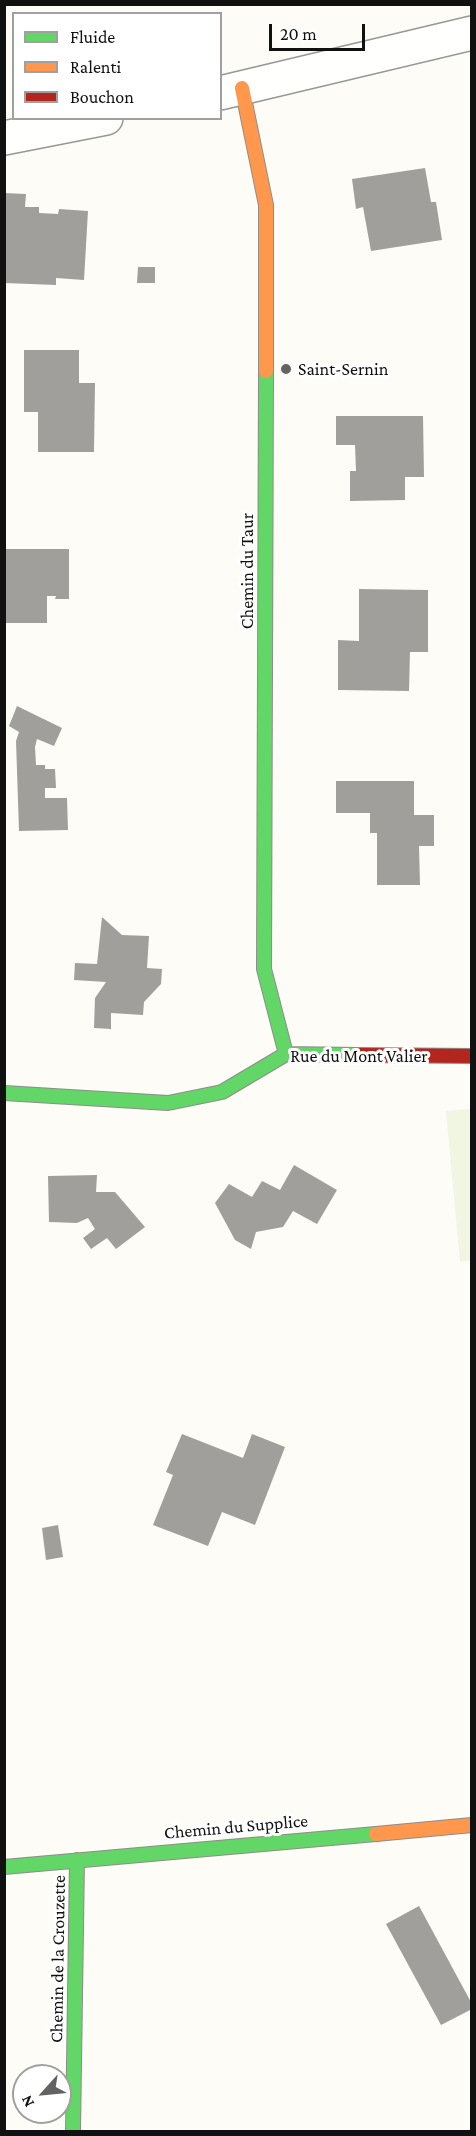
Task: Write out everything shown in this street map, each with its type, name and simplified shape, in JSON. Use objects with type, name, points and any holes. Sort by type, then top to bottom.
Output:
[{"type":"street","points":[[231,91],[471,33]]},
{"type":"street","name":"Chemin du Taur","points":[[231,91],[266,205],[264,969],[286,1054]]},
{"type":"street","points":[[4,138],[96,120]]},
{"type":"street","name":"Rue du Mont Valier","points":[[4,1093],[168,1102],[222,1092],[286,1054],[471,1056]]},
{"type":"street","name":"Chemin du Supplice","points":[[4,1867],[471,1826]]},
{"type":"street","name":"Chemin de la Crouzette","points":[[73,2132],[77,1860]]},
{"type":"green space","points":[[471,1109],[471,1260],[460,1262],[446,1111]]},
{"type":"building","points":[[425,168],[431,202],[436,202],[442,240],[371,251],[363,207],[356,209],[352,179]]},
{"type":"building","points":[[4,193],[26,194],[25,207],[39,207],[39,213],[58,214],[59,209],[88,211],[84,280],[56,278],[56,285],[4,283]]},
{"type":"building","points":[[138,267],[155,267],[155,283],[137,283]]},
{"type":"building","points":[[24,350],[79,350],[79,383],[95,383],[94,452],[38,452],[38,412],[24,412]]},
{"type":"building","points":[[336,416],[423,416],[424,477],[405,477],[405,500],[350,501],[350,471],[356,471],[355,445],[336,445]]},
{"type":"building","points":[[4,549],[69,549],[69,599],[55,599],[56,596],[47,596],[47,623],[4,623]]},
{"type":"building","points":[[359,589],[428,590],[428,652],[410,652],[409,691],[338,690],[338,640],[359,641]]},
{"type":"building","points":[[17,706],[62,728],[54,746],[37,739],[36,765],[45,765],[45,769],[55,769],[56,788],[45,788],[45,798],[67,798],[68,830],[19,831],[16,741],[19,732],[9,726]]},
{"type":"building","points":[[336,781],[414,781],[414,815],[434,815],[434,846],[419,846],[420,885],[377,885],[377,833],[370,833],[370,813],[336,813]]},
{"type":"building","points":[[102,917],[122,935],[149,936],[147,968],[162,969],[161,984],[144,1002],[143,1015],[111,1013],[111,1029],[94,1028],[95,998],[106,982],[74,980],[75,963],[97,964]]},
{"type":"building","points":[[294,1165],[337,1190],[317,1224],[293,1211],[283,1227],[256,1232],[251,1249],[235,1240],[215,1203],[229,1184],[252,1197],[262,1181],[280,1190]]},
{"type":"building","points":[[97,1175],[96,1192],[115,1192],[145,1227],[116,1249],[107,1238],[91,1249],[83,1238],[95,1229],[88,1218],[77,1223],[49,1222],[48,1176]]},
{"type":"building","points":[[182,1434],[243,1458],[252,1434],[285,1447],[255,1525],[222,1512],[208,1546],[153,1525],[173,1475],[166,1472]]},
{"type":"building","points":[[58,1525],[63,1557],[46,1560],[42,1528]]},
{"type":"building","points":[[419,1906],[472,2004],[472,2009],[441,2025],[386,1924]]},
{"type":"traffic: fast","points":[[266,371],[264,969],[286,1054]]},
{"type":"traffic: fast","points":[[4,1093],[168,1103],[222,1092],[286,1054],[358,1055]]},
{"type":"traffic: fast","points":[[4,1867],[376,1834]]},
{"type":"traffic: fast","points":[[73,2132],[77,1860]]},
{"type":"traffic: slow","points":[[242,88],[266,205],[266,371]]},
{"type":"traffic: slow","points":[[376,1834],[472,1825]]},
{"type":"traffic: jam","points":[[358,1055],[472,1056]]},
{"type":"place","name":"Saint-Sernin","points":[[286,369]]}]
